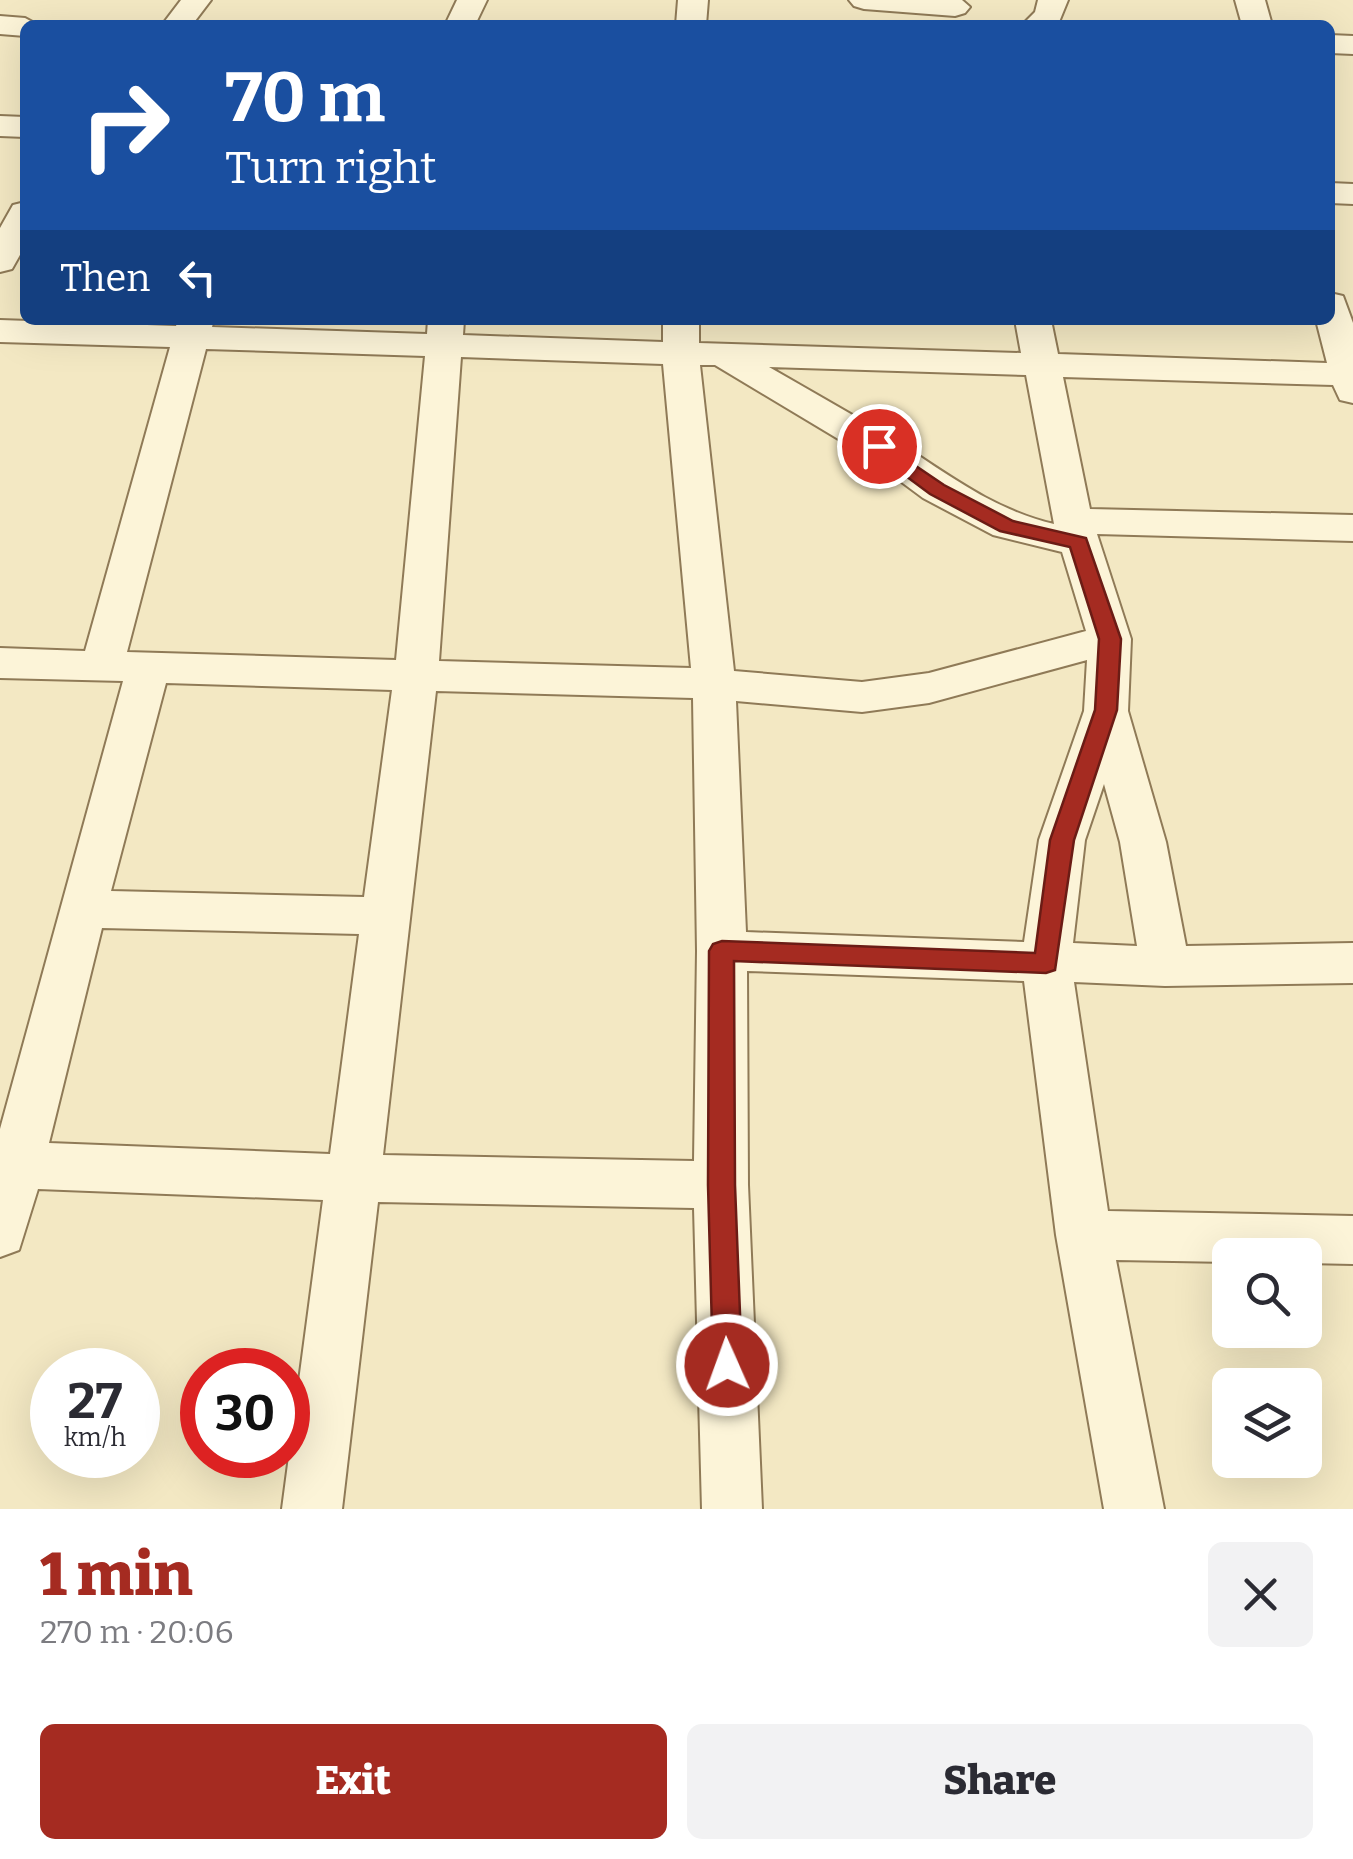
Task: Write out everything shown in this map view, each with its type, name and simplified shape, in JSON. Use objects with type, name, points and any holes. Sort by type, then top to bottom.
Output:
[{"type":"street","points":[[181,20],[196,0]]},
{"type":"street","points":[[864,0],[959,11]]},
{"type":"street","points":[[0,262],[20,222]]},
{"type":"street","points":[[1,333],[193,329],[444,334],[1352,381],[1335,322]]},
{"type":"street","points":[[1034,325],[1076,532],[1110,639],[1106,710],[1062,840],[1046,963],[1084,1235],[1134,1509]]},
{"type":"street","points":[[0,1233],[8,1165],[82,909],[193,329]]},
{"type":"street","points":[[312,1509],[416,676],[444,334]]},
{"type":"street","points":[[695,345],[879,446],[937,489],[1007,526],[1076,532],[1353,528]]},
{"type":"street","points":[[695,345],[714,684],[722,951],[721,1185],[732,1509]]},
{"type":"street","points":[[0,663],[714,684],[862,696],[929,688],[1110,639]]},
{"type":"street","points":[[1106,710],[1143,842],[1165,966]]},
{"type":"street","points":[[82,909],[387,916]]},
{"type":"street","points":[[722,951],[1165,966],[1353,963]]},
{"type":"street","points":[[8,1165],[354,1178],[721,1185]]},
{"type":"street","points":[[1084,1235],[1353,1240]]},
{"type":"route","points":[[727,1365],[721,1185],[722,951],[1046,963],[1062,840],[1106,710],[1110,639],[1079,543],[1007,526],[937,489],[879,446]]}]
